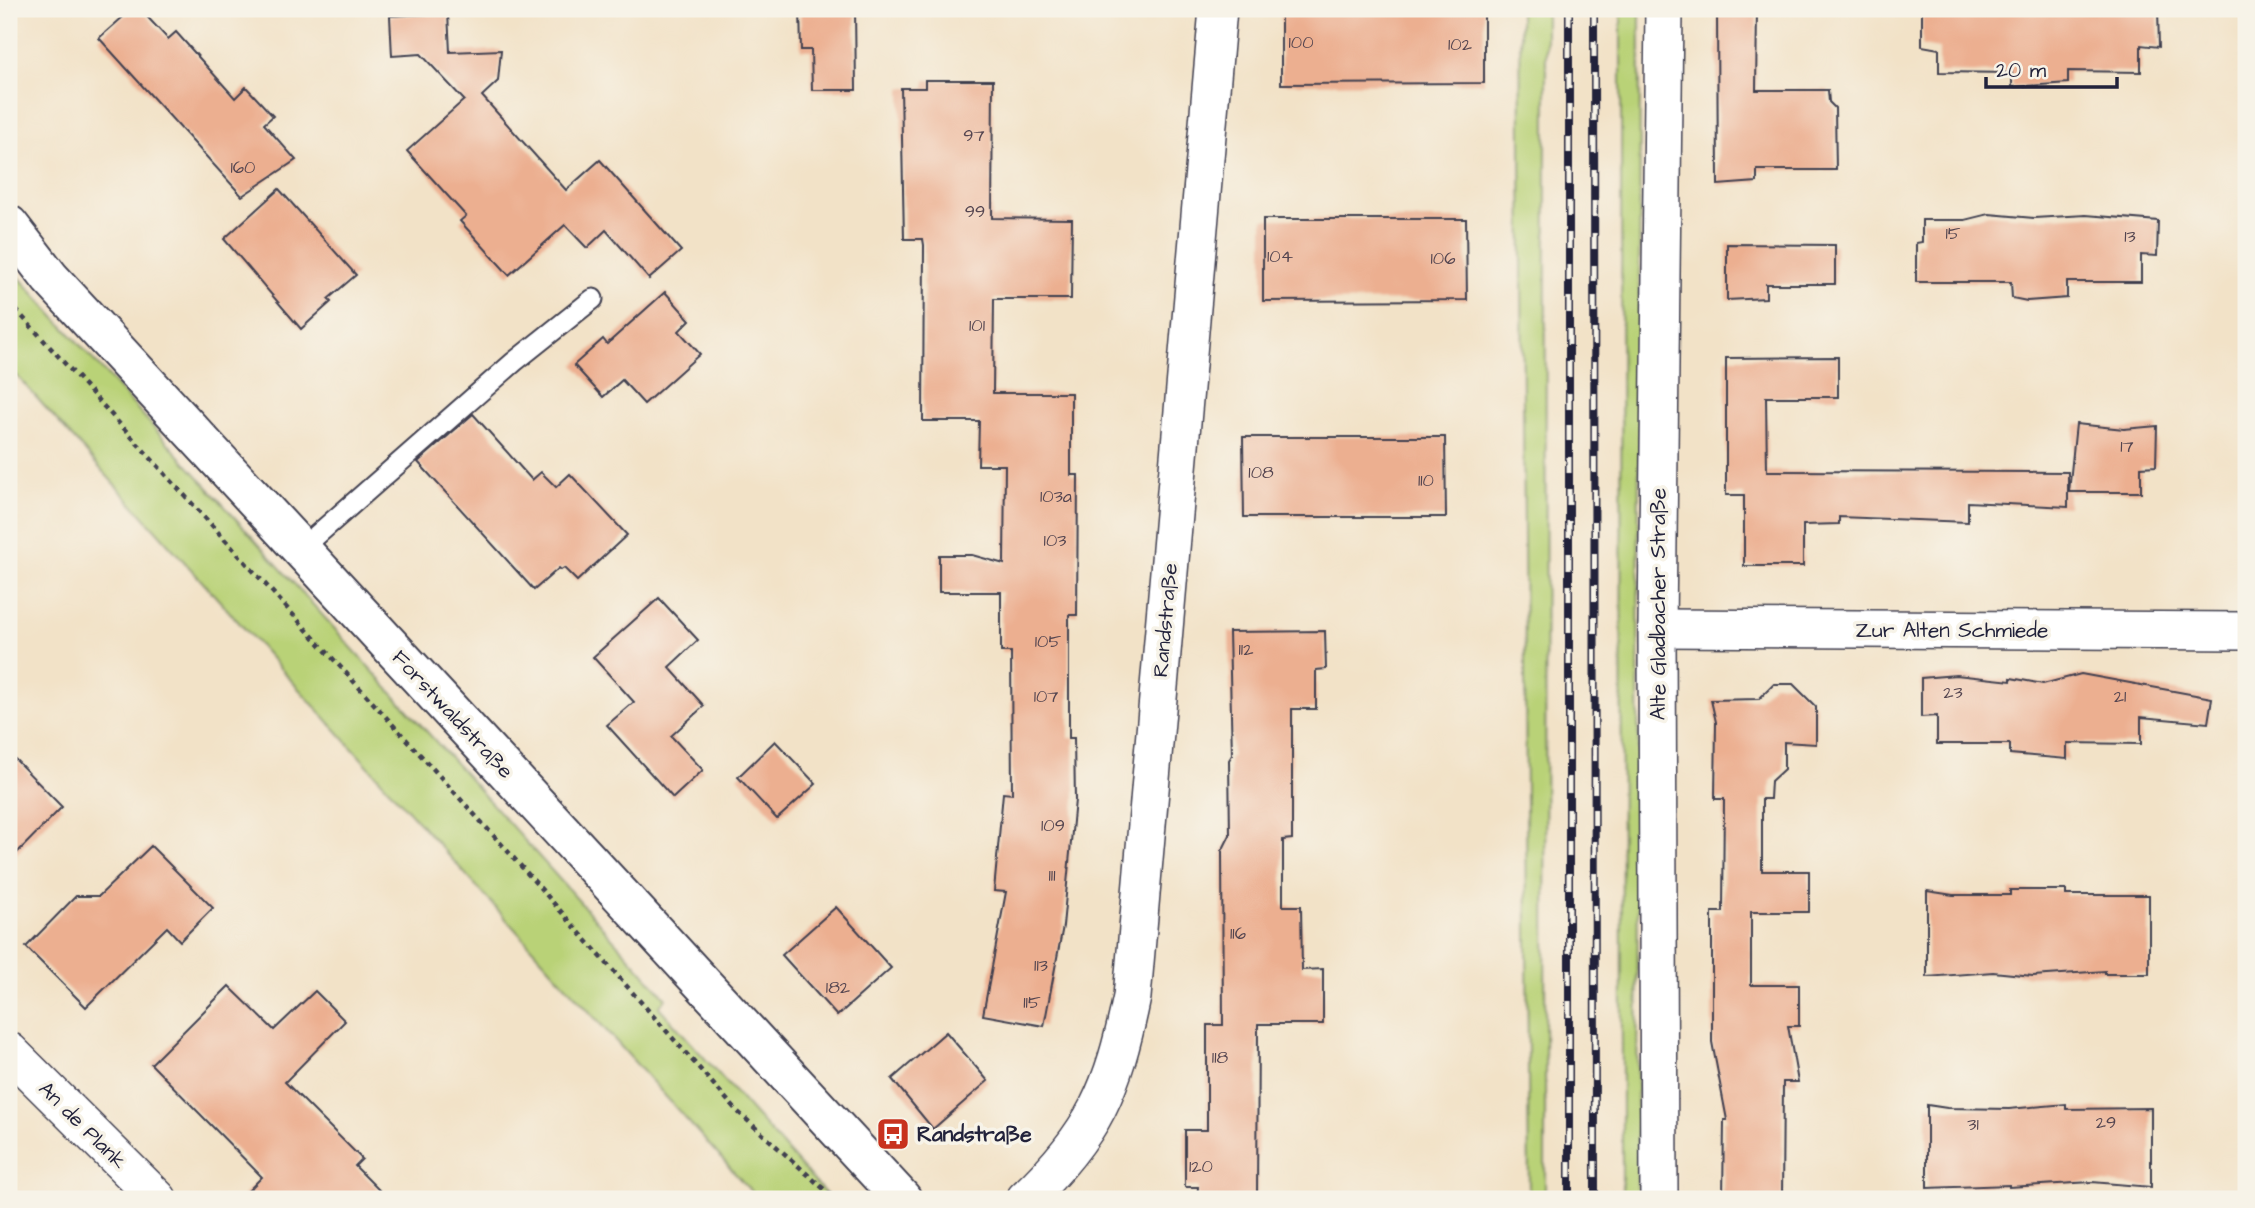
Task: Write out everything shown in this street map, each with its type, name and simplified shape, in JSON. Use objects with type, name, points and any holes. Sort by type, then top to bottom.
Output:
[{"type":"street","name":"Randstraße","points":[[1025,1199],[1055,1171],[1095,1117],[1119,1059],[1132,996],[1218,9]]},
{"type":"street","name":"Alte Gladbacher Straße","points":[[1658,1199],[1657,628],[1664,9]]},
{"type":"street","name":"Forstwaldstraße","points":[[9,225],[50,278],[902,1199]]},
{"type":"street","name":"Zur Alten Schmiede","points":[[1657,628],[2246,631]]},
{"type":"street","name":"An de Plank","points":[[9,1051],[158,1199]]},
{"type":"lane","points":[[301,549],[514,362],[593,299]]},
{"type":"path","points":[[9,302],[504,847],[737,1111],[835,1199]]},
{"type":"green space","points":[[1520,9],[1546,9],[1545,1199],[1529,1199]]},
{"type":"green space","points":[[1621,9],[1640,9],[1637,1199],[1622,1199]]},
{"type":"green space","points":[[9,266],[666,998],[659,1007],[830,1199],[758,1199],[9,367]]},
{"type":"building","points":[[132,9],[140,9],[168,39],[176,32],[235,98],[246,87],[273,116],[264,124],[296,160],[242,196],[99,38]]},
{"type":"building","points":[[800,9],[855,9],[856,90],[812,90],[811,50],[801,50]]},
{"type":"building","points":[[1281,9],[1484,9],[1484,83],[1281,84]]},
{"type":"building","points":[[1717,9],[1757,9],[1756,90],[1828,90],[1829,102],[1835,108],[1836,170],[1757,170],[1757,182],[1718,185]]},
{"type":"building","points":[[1922,9],[2158,9],[2159,47],[2141,45],[2141,72],[2068,71],[2068,83],[2012,87],[2012,73],[1939,72],[1939,49],[1922,46]]},
{"type":"building","points":[[448,13],[450,52],[501,50],[498,81],[482,96],[566,190],[600,160],[681,251],[649,279],[606,230],[587,248],[565,225],[509,275],[460,221],[466,216],[407,151],[464,100],[421,54],[392,56],[390,16]]},
{"type":"building","points":[[925,80],[993,80],[992,218],[1072,219],[1071,299],[994,299],[993,393],[1071,393],[1071,475],[1078,475],[1077,615],[1069,615],[1069,738],[1074,738],[1075,800],[1063,926],[1044,1026],[983,1015],[1006,892],[994,891],[1003,793],[1012,794],[1011,652],[1001,652],[1001,592],[939,592],[939,555],[972,555],[1004,564],[1005,465],[978,465],[979,421],[923,421],[924,245],[923,239],[904,239],[901,88],[925,88]]},
{"type":"building","points":[[279,189],[356,275],[328,299],[331,302],[301,329],[224,239]]},
{"type":"building","points":[[1989,214],[2034,218],[2086,215],[2158,221],[2157,256],[2141,255],[2141,282],[2067,282],[2067,298],[2027,301],[2012,298],[2011,282],[1916,282],[1916,243],[1922,242],[1922,220],[1965,220]]},
{"type":"building","points":[[1263,219],[1466,219],[1467,300],[1263,301]]},
{"type":"building","points":[[1727,244],[1835,245],[1835,284],[1766,284],[1766,298],[1727,300]]},
{"type":"building","points":[[665,292],[690,320],[679,331],[700,354],[644,404],[622,380],[603,397],[574,365],[603,339],[607,344]]},
{"type":"building","points":[[1838,357],[1838,397],[1766,397],[1767,471],[2068,472],[2068,507],[1968,502],[1968,522],[1839,517],[1839,524],[1803,525],[1803,566],[1744,566],[1744,495],[1726,495],[1726,358]]},
{"type":"building","points":[[473,414],[532,480],[541,472],[556,487],[570,474],[627,535],[577,581],[564,568],[559,568],[534,590],[418,462]]},
{"type":"building","points":[[2076,424],[2124,429],[2157,426],[2156,466],[2141,467],[2141,492],[2069,492]]},
{"type":"building","points":[[1243,437],[1445,437],[1446,517],[1244,517]]},
{"type":"building","points":[[659,598],[698,640],[669,667],[704,706],[671,736],[703,770],[673,798],[607,725],[634,702],[593,657]]},
{"type":"building","points":[[1325,631],[1326,669],[1316,670],[1316,709],[1292,709],[1292,839],[1283,840],[1283,906],[1301,906],[1302,970],[1323,969],[1323,1024],[1258,1024],[1257,1199],[1197,1199],[1198,1187],[1185,1187],[1185,1130],[1207,1130],[1207,1025],[1223,1025],[1222,851],[1230,835],[1229,760],[1232,755],[1229,632]]},
{"type":"building","points":[[2081,674],[2212,698],[2208,723],[2141,717],[2141,744],[2067,743],[2067,759],[2010,754],[2010,744],[1937,744],[1937,716],[1921,717],[1921,678],[1956,675],[2011,681],[2011,678],[2043,684]]},
{"type":"building","points":[[1774,684],[1793,684],[1816,707],[1816,744],[1784,742],[1784,769],[1771,781],[1770,799],[1762,799],[1762,871],[1809,871],[1809,912],[1751,912],[1751,985],[1799,985],[1799,1026],[1788,1026],[1798,1082],[1783,1082],[1782,1199],[1723,1199],[1724,1120],[1727,1120],[1712,1042],[1712,912],[1723,912],[1724,799],[1715,799],[1716,722],[1711,700],[1759,699]]},
{"type":"building","points":[[775,741],[816,784],[777,819],[738,777]]},
{"type":"building","points":[[9,753],[62,807],[9,861]]},
{"type":"building","points":[[151,846],[213,908],[180,941],[167,927],[86,1007],[26,947],[76,896],[99,896]]},
{"type":"building","points":[[2010,890],[2066,890],[2066,895],[2149,895],[2149,974],[2105,974],[2105,971],[2033,976],[1993,972],[1927,977],[1927,891],[1953,895],[2010,895]]},
{"type":"building","points":[[836,907],[891,968],[837,1016],[782,955]]},
{"type":"building","points":[[229,986],[274,1030],[315,991],[345,1021],[285,1082],[362,1159],[355,1166],[388,1199],[240,1199],[262,1177],[151,1064]]},
{"type":"building","points":[[946,1032],[988,1081],[933,1129],[892,1079]]},
{"type":"building","points":[[2066,1104],[2066,1109],[2151,1108],[2151,1187],[2092,1182],[1927,1188],[1927,1105],[2009,1109]]},
{"type":"railway","points":[[1569,9],[1569,1199]]},
{"type":"railway","points":[[1594,9],[1595,1199]]},
{"type":"place","name":"Randstraße","points":[[893,1134]]}]
